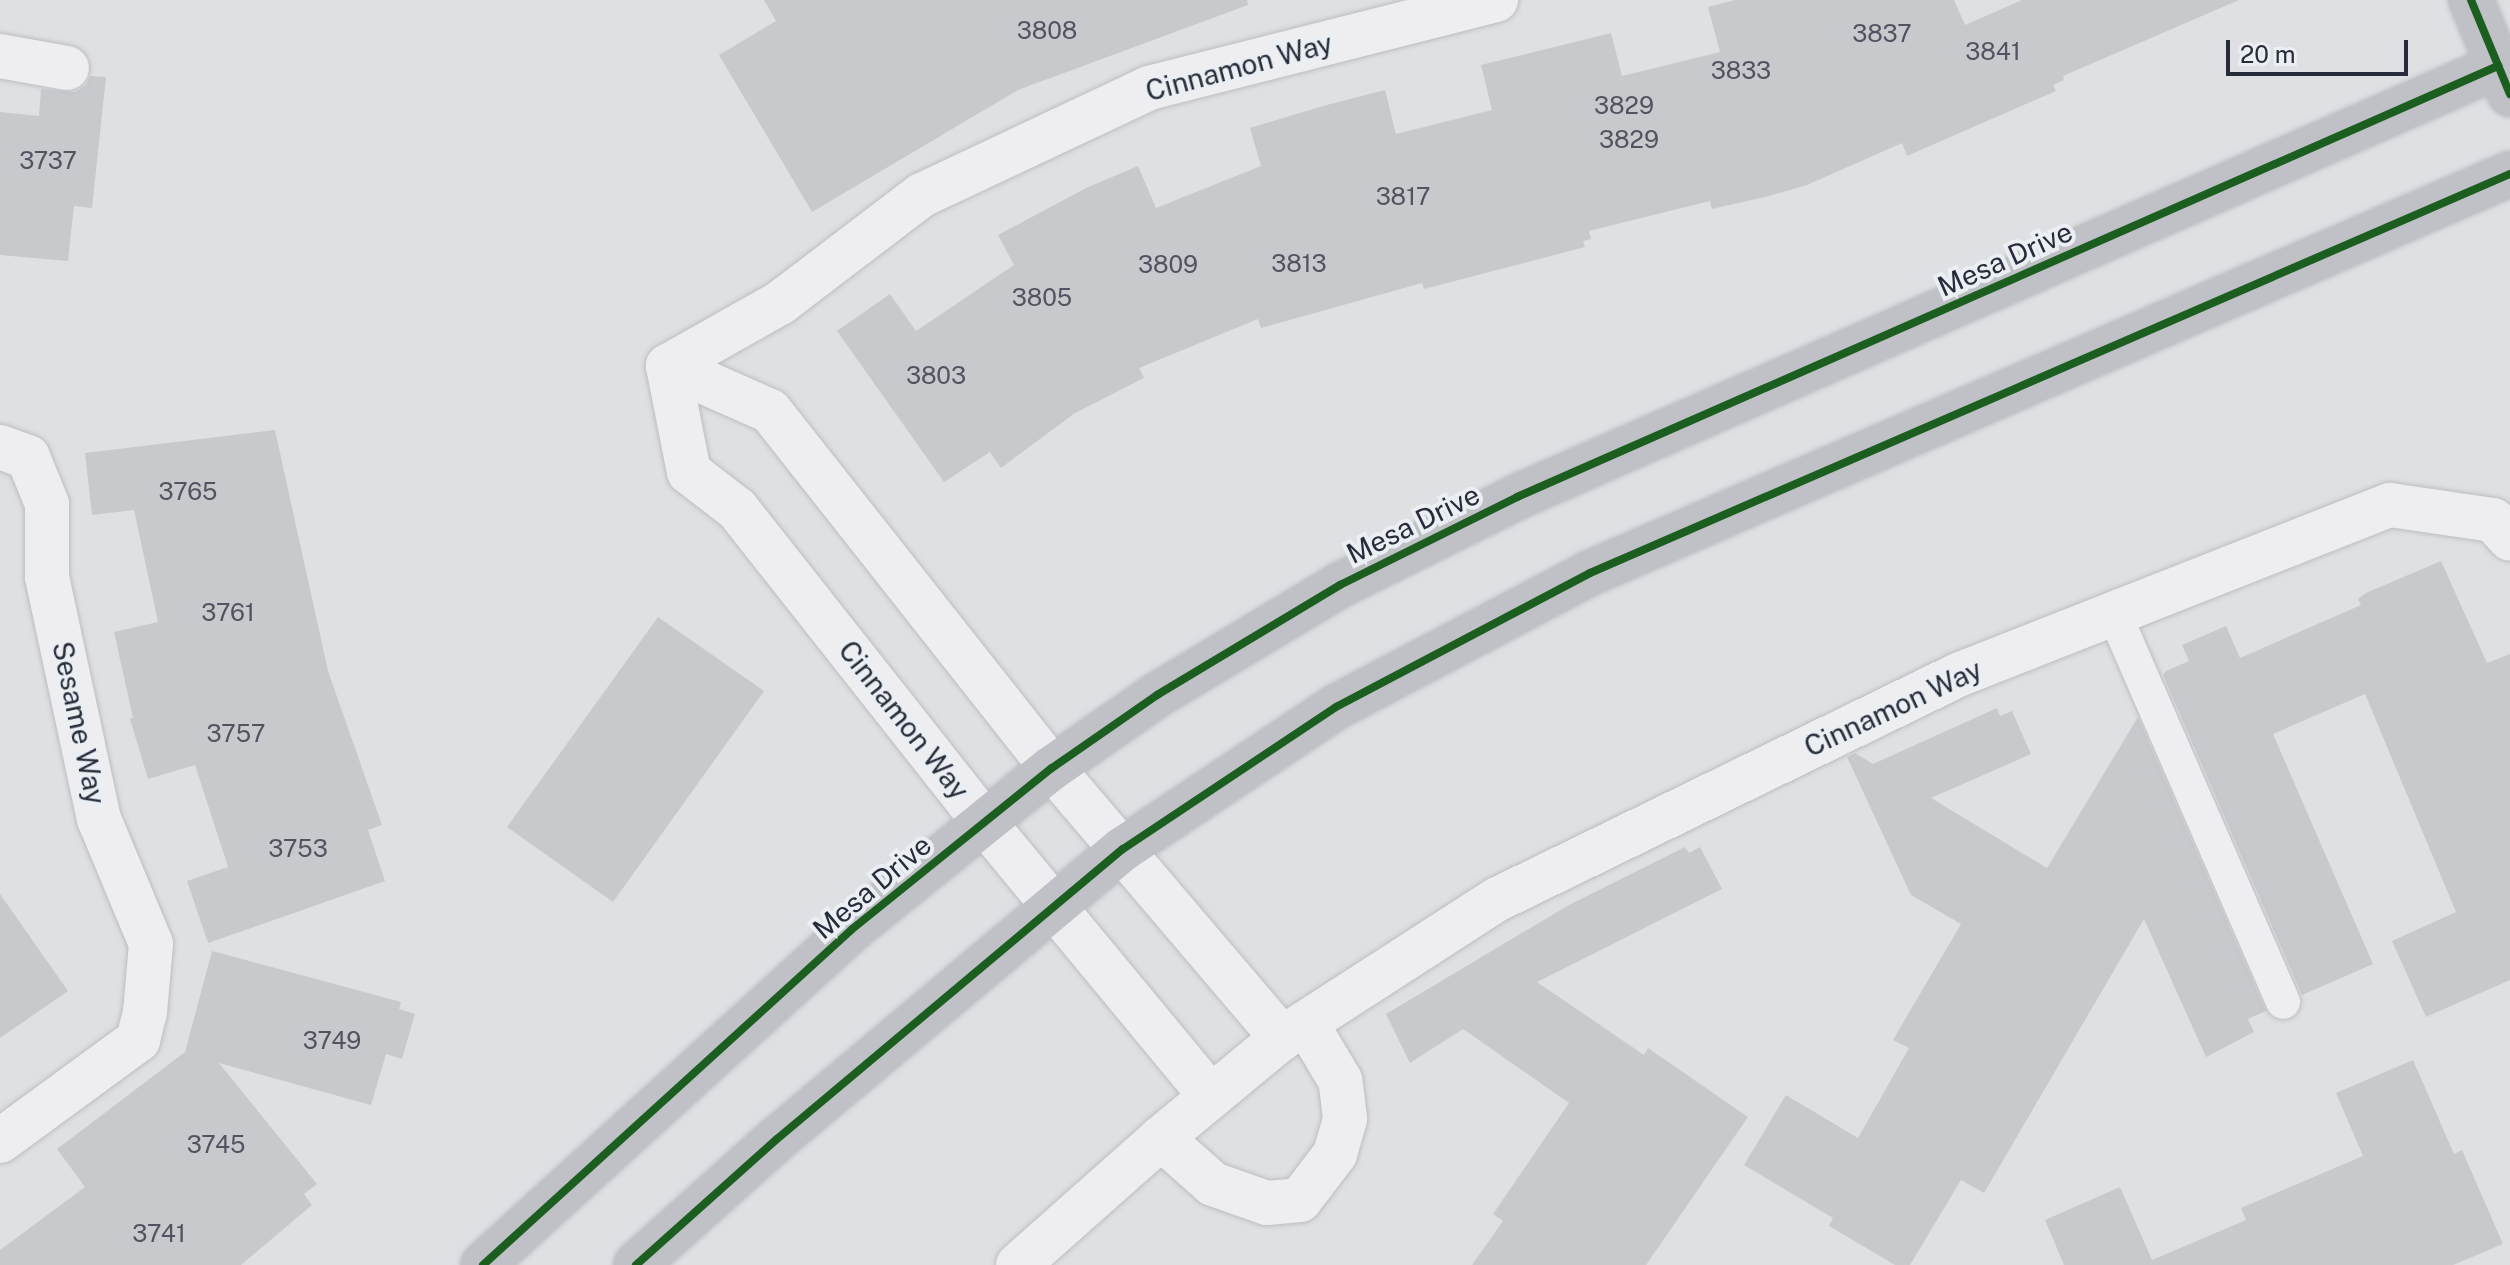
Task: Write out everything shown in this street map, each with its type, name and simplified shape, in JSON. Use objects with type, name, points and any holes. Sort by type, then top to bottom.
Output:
[{"type":"main road","points":[[2471,0],[2506,74]]},
{"type":"main road","name":"Mesa Drive","points":[[483,1265],[851,930],[1052,768],[1157,695],[1340,585],[1517,497],[2506,74]]},
{"type":"main road","points":[[636,1265],[777,1139],[1123,849],[1336,707],[1590,573],[2510,174]]},
{"type":"street","name":"Cinnamon Way","points":[[1211,1096],[984,822],[737,509],[689,472],[668,366],[780,303],[922,195],[1149,88],[1496,0]]},
{"type":"street","points":[[0,56],[67,68]]},
{"type":"street","points":[[668,366],[770,411],[1052,768],[1123,849],[1340,1080],[1345,1118],[1335,1154],[1300,1200],[1267,1203],[1213,1184],[1161,1138]]},
{"type":"street","name":"Sesame Way","points":[[0,447],[28,457],[47,504],[47,577],[99,819],[151,944],[145,1012],[138,1040],[0,1141]]},
{"type":"street","name":"Cinnamon Way","points":[[1018,1265],[1161,1138],[1294,1030],[1498,899],[1958,675],[2390,505],[2493,520],[2510,539]]},
{"type":"lane","points":[[2114,613],[2283,1002]]},
{"type":"building","points":[[764,0],[1247,0],[1248,5],[1018,90],[812,212],[719,55],[776,21]]},
{"type":"building","points":[[1735,0],[1954,0],[1965,25],[2022,0],[2239,0],[2063,76],[2064,80],[2053,85],[2056,91],[1907,156],[1902,143],[1807,185],[1769,196],[1712,209],[1710,201],[1589,231],[1591,239],[1583,241],[1585,247],[1424,289],[1422,283],[1261,328],[1258,319],[1139,368],[1144,378],[1075,413],[1001,468],[990,452],[944,482],[837,331],[890,294],[916,331],[1014,265],[998,235],[1086,188],[1138,166],[1156,208],[1261,166],[1250,128],[1323,106],[1385,90],[1396,134],[1492,110],[1481,65],[1611,33],[1622,76],[1720,52],[1708,7]]},
{"type":"building","points":[[90,76],[106,77],[92,208],[74,206],[68,261],[0,255],[0,112],[39,116],[41,89],[75,92],[86,85]]},
{"type":"building","points":[[275,430],[328,671],[382,825],[368,830],[385,881],[208,943],[187,881],[228,867],[195,765],[148,779],[130,719],[133,718],[114,632],[158,622],[134,510],[92,515],[85,453]]},
{"type":"building","points":[[2441,561],[2487,663],[2510,654],[2510,980],[2426,1017],[2392,941],[2456,912],[2365,694],[2273,734],[2373,964],[2302,995],[2163,675],[2189,661],[2182,645],[2226,626],[2240,658],[2361,605],[2358,599],[2366,593]]},
{"type":"building","points":[[658,617],[764,691],[613,902],[507,827]]},
{"type":"building","points":[[1997,708],[2000,716],[2012,711],[2031,754],[1931,798],[2047,868],[2138,717],[2266,1011],[2248,1019],[2254,1032],[2206,1057],[2144,919],[1984,1193],[1961,1180],[1910,1265],[1895,1265],[1829,1226],[1833,1218],[1744,1165],[1786,1095],[1858,1138],[1909,1048],[1893,1040],[1961,924],[1911,895],[1847,757],[1855,753],[1873,764]]},
{"type":"building","points":[[1685,847],[1689,853],[1700,847],[1722,889],[1537,982],[1644,1055],[1648,1048],[1748,1117],[1646,1265],[1472,1265],[1503,1221],[1493,1214],[1569,1103],[1463,1029],[1410,1063],[1386,1014],[1569,905]]},
{"type":"building","points":[[0,894],[68,991],[0,1038]]},
{"type":"building","points":[[212,951],[401,1002],[399,1009],[415,1014],[402,1059],[386,1054],[371,1105],[219,1063],[317,1184],[304,1194],[312,1205],[241,1265],[0,1265],[0,1250],[85,1187],[57,1149],[185,1052]]},
{"type":"building","points":[[2413,1060],[2454,1154],[2462,1150],[2503,1244],[2453,1265],[2064,1265],[2045,1220],[2120,1187],[2152,1260],[2246,1220],[2241,1208],[2363,1156],[2336,1093]]},
{"type":"cycle path","points":[[2471,0],[2510,94]]},
{"type":"cycle path","points":[[483,1265],[851,930],[1052,768],[1157,695],[1340,585],[1517,497],[2498,66]]},
{"type":"cycle path","points":[[636,1265],[777,1139],[1123,849],[1336,707],[1590,573],[2510,174]]}]
